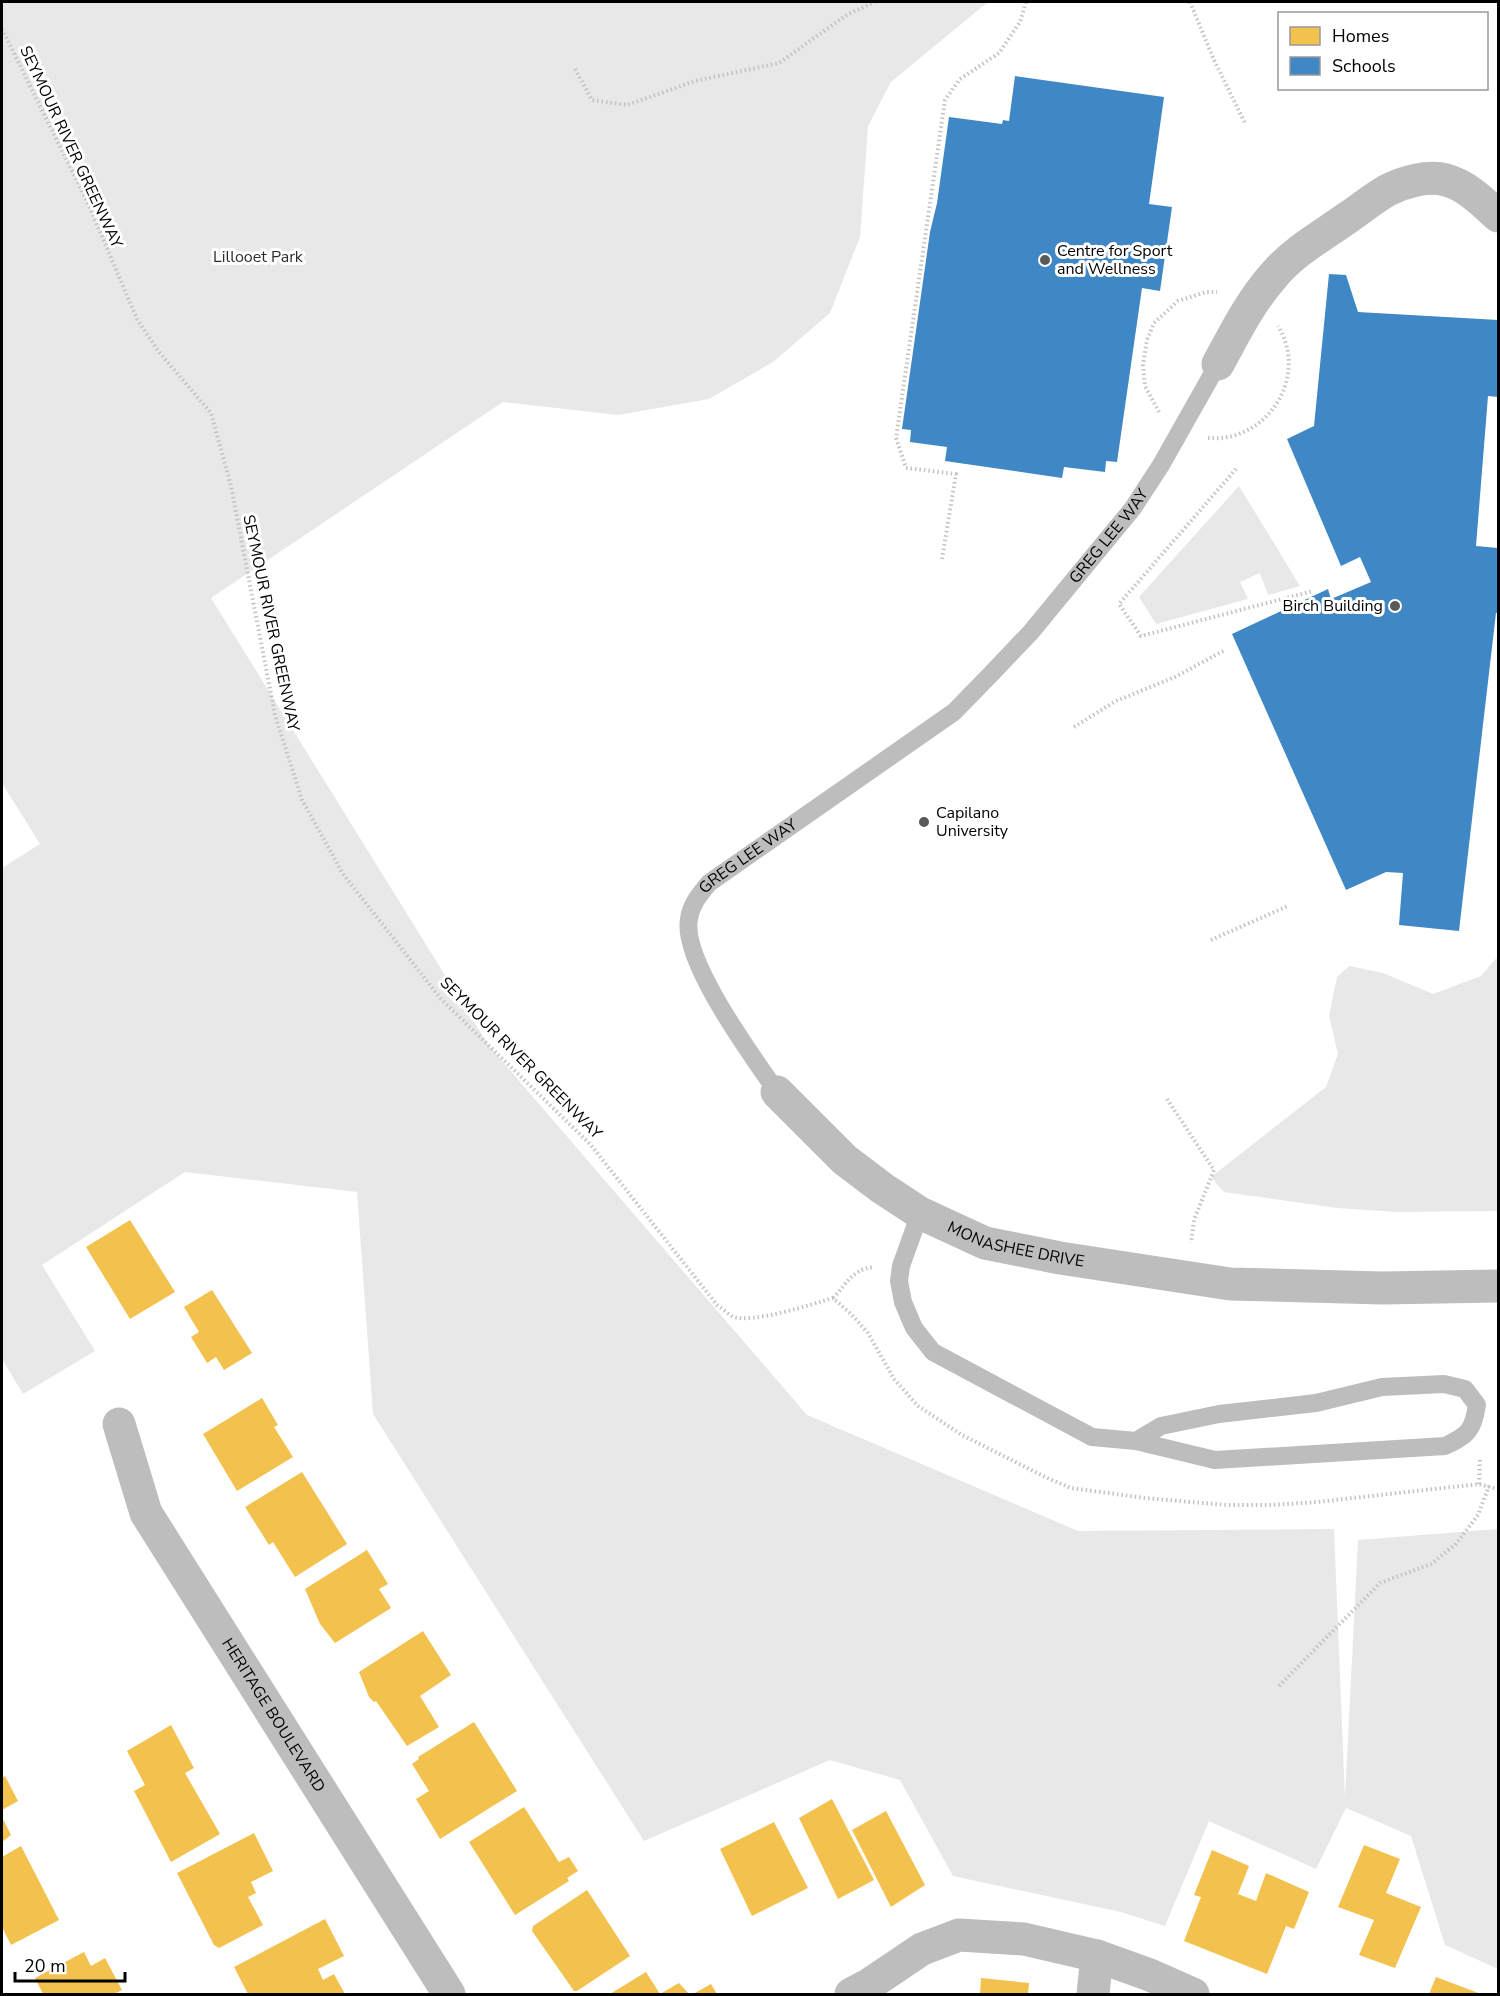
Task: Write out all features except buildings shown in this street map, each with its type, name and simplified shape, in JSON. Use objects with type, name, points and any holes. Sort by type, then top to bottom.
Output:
[{"type":"street","name":"GREG LEE WAY","points":[[1218,364],[1252,302],[1275,273],[1306,248],[1387,191],[1412,182],[1429,179],[1446,180],[1462,187],[1498,216]]},
{"type":"street","name":"MONASHEE DRIVE","points":[[777,1092],[845,1160],[882,1188],[920,1213],[986,1244],[1060,1258],[1230,1284],[1382,1288],[1498,1286]]},
{"type":"street","name":"HERITAGE BOULEVARD","points":[[119,1424],[146,1514],[449,1995]]},
{"type":"street","points":[[851,1995],[922,1949],[959,1935],[1024,1939],[1097,1956],[1150,1975],[1193,1995]]},
{"type":"street","points":[[1093,1995],[1097,1956]]},
{"type":"lane","name":"GREG LEE WAY","points":[[688,919],[696,898],[709,883],[954,712],[991,674],[1031,632],[1133,508],[1161,465],[1218,364]]},
{"type":"lane","name":"MONASHEE DRIVE","points":[[688,919],[689,937],[695,959],[725,1014],[777,1092]]},
{"type":"lane","points":[[920,1213],[901,1266],[899,1281],[903,1302],[914,1328],[933,1352],[1092,1437],[1136,1441],[1215,1460],[1445,1446],[1462,1438],[1474,1424],[1477,1405],[1465,1389],[1444,1384],[1382,1387],[1316,1403],[1219,1414],[1161,1426],[1136,1441]]},
{"type":"path","points":[[574,69],[592,100],[627,105],[695,81],[779,63],[848,14],[875,2]]},
{"type":"path","points":[[942,559],[956,474],[906,468],[896,438],[945,100],[960,79],[999,53],[1020,22],[1026,2]]},
{"type":"path","points":[[1190,2],[1214,60],[1245,123]]},
{"type":"path","name":"SEYMOUR RIVER GREENWAY","points":[[2,29],[87,201],[137,319],[159,352],[212,413],[231,486],[275,715],[302,800],[343,874],[441,999],[590,1144],[717,1305],[733,1317],[751,1318],[832,1298]]},
{"type":"path","points":[[1161,415],[1145,386],[1143,364],[1147,340],[1154,323],[1178,301],[1206,292],[1222,292]]},
{"type":"path","points":[[1207,438],[1221,439],[1257,426],[1271,412],[1280,398],[1286,384],[1289,355],[1280,328],[1274,321]]},
{"type":"path","points":[[1236,469],[1119,604],[1141,636],[1312,591]]},
{"type":"path","points":[[1074,727],[1116,701],[1175,677],[1225,650]]},
{"type":"path","points":[[1211,940],[1288,906]]},
{"type":"path","points":[[1167,1099],[1214,1170],[1194,1220]]},
{"type":"path","points":[[901,1266],[881,1265],[861,1269],[853,1274],[845,1287],[832,1298],[868,1333],[894,1379],[918,1406],[962,1435],[1071,1488],[1145,1498],[1226,1505],[1317,1502],[1479,1484],[1498,1489]]},
{"type":"path","points":[[1479,1484],[1480,1449]]},
{"type":"path","points":[[1279,1686],[1380,1583],[1431,1564],[1456,1544],[1478,1515],[1489,1486]]},
{"type":"green space","name":"Lillooet Park","points":[[2,2],[988,2],[891,82],[868,126],[860,237],[830,313],[773,362],[709,399],[618,415],[503,402],[211,598],[489,1046],[807,1415],[1078,1531],[1334,1529],[1345,1798],[1358,1540],[1498,1529],[1498,1969],[1445,1945],[1411,1836],[1346,1808],[1316,1869],[1209,1821],[1165,1926],[1121,1912],[953,1876],[900,1780],[830,1760],[644,1841],[373,1414],[357,1192],[185,1172],[42,1265],[95,1351],[23,1394],[2,1359],[2,868],[40,844],[2,783]]},
{"type":"green space","points":[[1239,486],[1300,586],[1268,595],[1260,573],[1240,582],[1248,599],[1156,624],[1139,597]]},
{"type":"green space","points":[[1498,956],[1498,1211],[1398,1212],[1337,1208],[1224,1192],[1211,1177],[1326,1087],[1338,1054],[1329,1016],[1337,977],[1349,966],[1383,973],[1433,994],[1481,976]]},
{"type":"place","name":"Centre for Sport and Wellness","points":[[1045,260]]},
{"type":"place","name":"Birch Building","points":[[1395,606]]},
{"type":"place","name":"Capilano University","points":[[924,822]]}]
